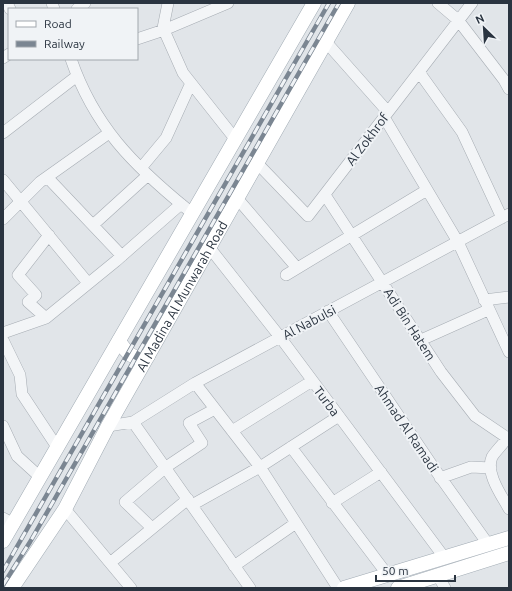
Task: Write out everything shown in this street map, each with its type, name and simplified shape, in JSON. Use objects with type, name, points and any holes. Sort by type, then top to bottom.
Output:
[{"type":"main road","points":[[3,541],[9,521],[40,477],[314,3]]},
{"type":"main road","name":"Al Madina Al Munwarah Road","points":[[12,588],[65,509],[108,426],[348,3]]},
{"type":"main road","points":[[119,341],[128,353],[134,357],[140,359],[148,356]]},
{"type":"main road","points":[[344,588],[509,538]]},
{"type":"main road","points":[[398,588],[509,553]]},
{"type":"street","points":[[168,3],[163,29],[183,72],[236,140]]},
{"type":"street","points":[[138,39],[228,3]]},
{"type":"street","points":[[438,3],[458,20],[507,82]]},
{"type":"street","name":"Al Zokhrof","points":[[257,163],[308,216],[472,3]]},
{"type":"street","points":[[326,42],[386,115],[427,190],[458,242],[486,305],[507,346]]},
{"type":"street","points":[[71,60],[77,76],[109,133],[127,155],[193,214]]},
{"type":"street","points":[[419,72],[462,132],[505,216]]},
{"type":"street","points":[[3,133],[77,76]]},
{"type":"street","points":[[93,225],[145,171],[166,138],[191,83]]},
{"type":"street","points":[[3,219],[47,177],[109,133]]},
{"type":"street","points":[[47,177],[122,256]]},
{"type":"street","points":[[3,180],[88,283]]},
{"type":"street","points":[[286,275],[427,190]]},
{"type":"street","name":"Adi Bin Hatem","points":[[325,195],[441,372],[475,416],[508,438]]},
{"type":"street","points":[[236,198],[297,268]]},
{"type":"street","points":[[3,332],[46,318],[122,256],[181,204]]},
{"type":"street","name":"Al Nabulsi","points":[[108,426],[133,422],[195,383],[505,216]]},
{"type":"street","points":[[46,318],[28,302],[36,295],[18,275],[49,235]]},
{"type":"street","name":"Turba","points":[[209,247],[280,338],[444,557]]},
{"type":"street","points":[[421,340],[486,305],[509,297]]},
{"type":"street","name":"Ahmad Al Ramadi","points":[[328,312],[440,478],[488,544]]},
{"type":"street","points":[[3,340],[20,375],[22,394],[57,447]]},
{"type":"street","points":[[232,431],[312,381]]},
{"type":"street","points":[[195,383],[260,467],[338,588]]},
{"type":"street","points":[[152,528],[125,502],[166,467],[202,443],[189,423],[215,409]]},
{"type":"street","points":[[110,563],[152,528],[190,502],[260,467],[339,416]]},
{"type":"street","points":[[133,422],[250,588]]},
{"type":"street","points":[[3,426],[17,456],[40,477]]},
{"type":"street","points":[[508,438],[492,457],[490,468],[495,483],[509,509]]},
{"type":"street","points":[[291,447],[387,574]]},
{"type":"street","points":[[440,478],[471,467],[490,468]]},
{"type":"street","points":[[332,503],[381,472]]},
{"type":"street","points":[[65,509],[131,588]]},
{"type":"street","points":[[234,566],[296,523]]},
{"type":"street","points":[[438,576],[445,588]]},
{"type":"railway","points":[[3,571],[329,3]]},
{"type":"railway","points":[[3,585],[30,542],[339,3]]}]
